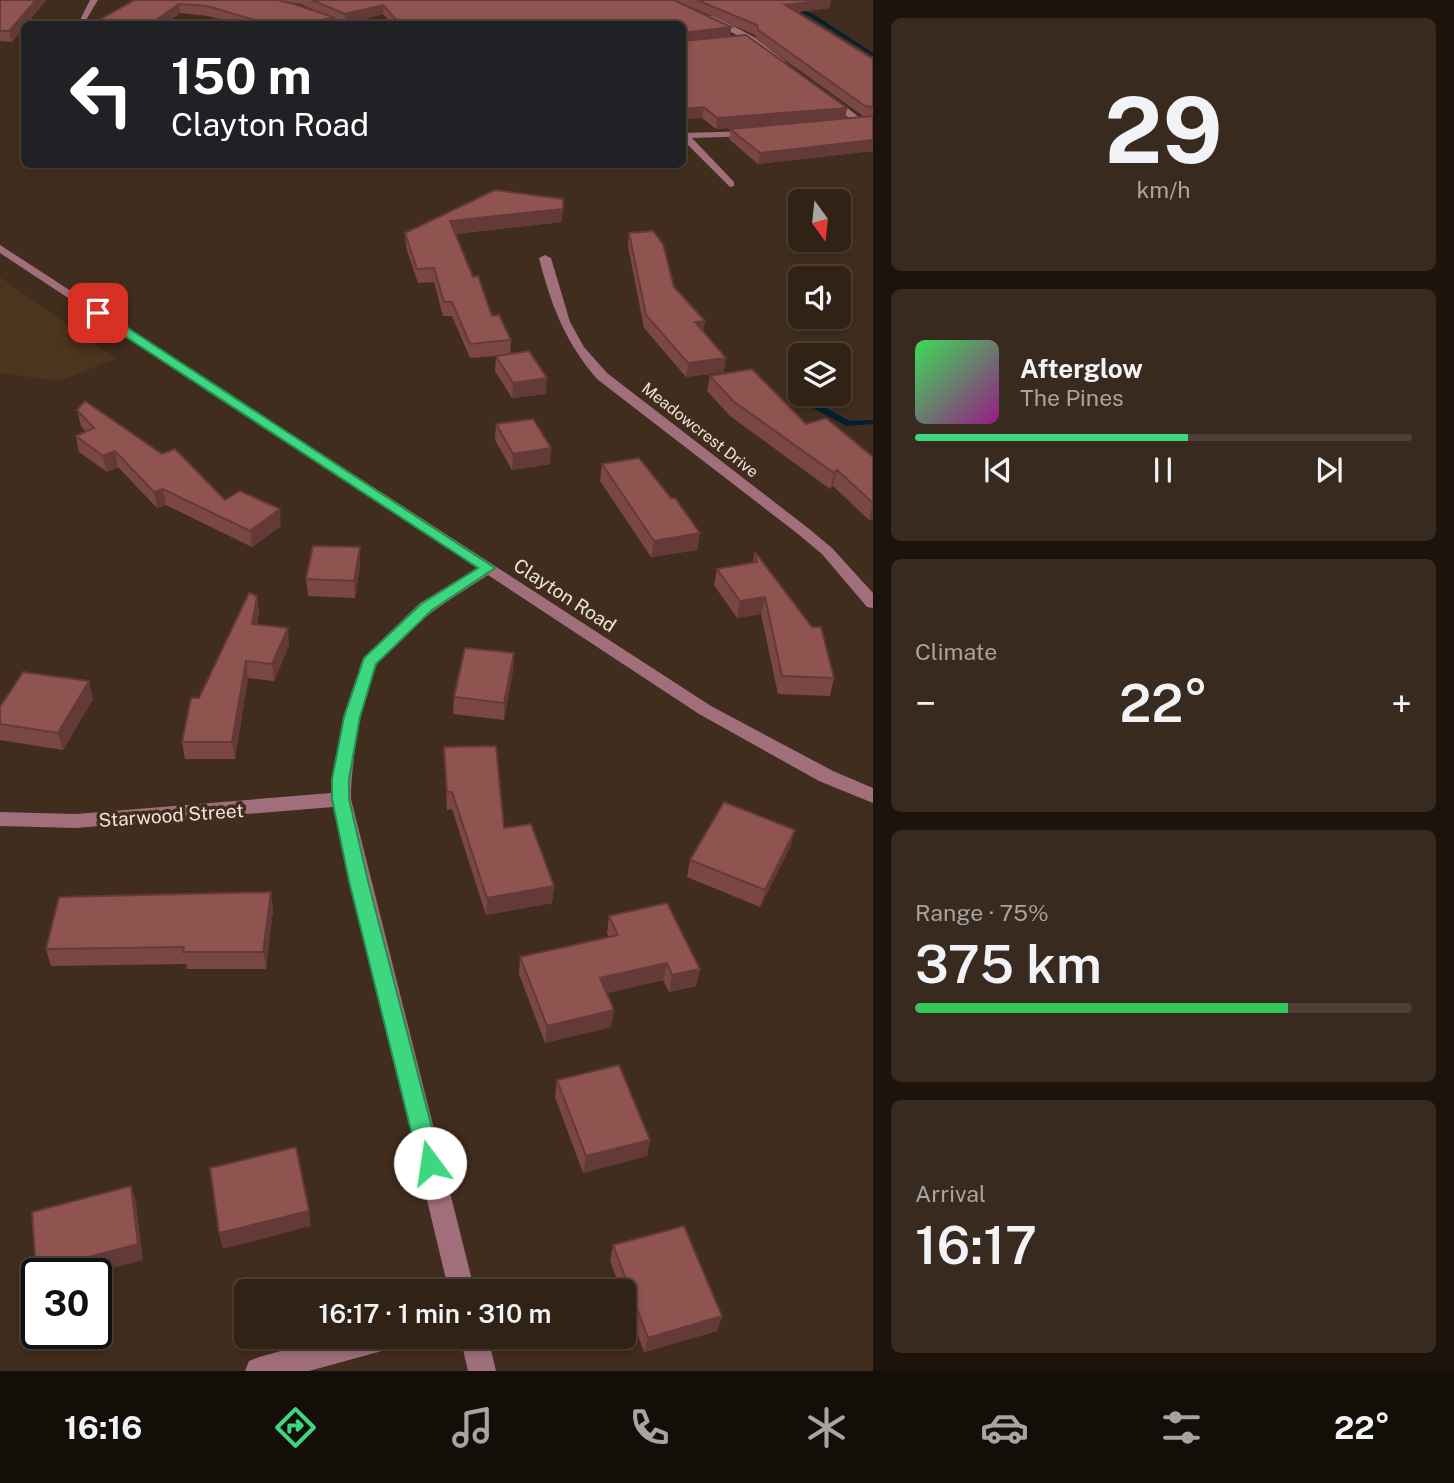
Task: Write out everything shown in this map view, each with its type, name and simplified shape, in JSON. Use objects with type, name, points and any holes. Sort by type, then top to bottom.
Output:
[{"type":"street","points":[[83,18],[94,0]]},
{"type":"street","points":[[698,13],[751,39],[793,70]]},
{"type":"street","points":[[738,41],[751,39]]},
{"type":"street","points":[[823,93],[861,122]]},
{"type":"street","points":[[849,124],[873,121]]},
{"type":"street","points":[[686,136],[766,132]]},
{"type":"street","points":[[686,138],[730,184]]},
{"type":"street","name":"Clayton Road","points":[[0,248],[705,710],[826,776],[873,796]]},
{"type":"street","name":"Meadowcrest Drive","points":[[545,258],[561,317],[582,355],[602,376],[866,583],[873,603]]},
{"type":"street","points":[[459,1279],[341,799],[345,745],[369,662],[426,607],[488,568]]},
{"type":"street","name":"Starwood Street","points":[[0,819],[76,821],[341,799]]},
{"type":"street","points":[[258,1371],[338,1349]]},
{"type":"street","points":[[477,1349],[482,1371]]},
{"type":"shaded area","points":[[0,277],[116,359],[59,381],[0,373]]},
{"type":"building","points":[[0,0],[36,0],[9,31],[0,31]]},
{"type":"building","points":[[135,0],[277,0],[333,17],[319,21],[259,21],[207,6],[179,4],[154,21],[97,21]]},
{"type":"building","points":[[312,0],[674,0],[731,27],[686,33],[686,21],[397,21],[383,5],[345,14]]},
{"type":"building","points":[[697,0],[826,0],[785,5],[873,59],[873,107],[865,106],[758,30],[757,25]]},
{"type":"building","points":[[746,35],[847,108],[717,118],[704,107],[686,109],[686,41]]},
{"type":"building","points":[[873,116],[873,140],[760,153],[730,129]]},
{"type":"building","points":[[495,190],[563,199],[563,209],[450,221],[473,277],[478,276],[492,316],[499,315],[511,340],[470,344],[452,302],[444,302],[434,268],[417,269],[405,233]]},
{"type":"building","points":[[653,231],[663,244],[674,287],[705,321],[695,322],[726,358],[688,363],[646,315],[629,233]]},
{"type":"building","points":[[529,351],[547,378],[513,383],[496,356]]},
{"type":"building","points":[[752,369],[806,424],[826,418],[873,457],[873,503],[837,470],[834,473],[733,401],[710,376]]},
{"type":"building","points":[[85,401],[162,454],[175,449],[225,500],[240,491],[280,509],[250,531],[163,489],[154,492],[115,451],[103,456],[76,436],[94,428],[77,410]]},
{"type":"building","points":[[533,419],[551,448],[513,454],[496,424]]},
{"type":"building","points":[[639,458],[671,498],[675,498],[700,533],[654,541],[602,464]]},
{"type":"building","points":[[313,546],[360,547],[354,581],[306,579]]},
{"type":"building","points":[[755,552],[812,627],[821,627],[834,678],[782,676],[765,597],[740,601],[717,569],[757,562]]},
{"type":"building","points":[[249,593],[257,596],[252,624],[288,628],[272,664],[246,661],[232,742],[182,742],[191,698],[199,698]]},
{"type":"building","points":[[465,648],[514,653],[504,703],[454,697]]},
{"type":"building","points":[[23,672],[89,681],[58,733],[0,724],[0,707]]},
{"type":"building","points":[[496,746],[504,828],[531,824],[554,886],[487,898],[452,792],[447,792],[444,747]]},
{"type":"building","points":[[724,802],[795,830],[765,890],[690,860]]},
{"type":"building","points":[[271,892],[263,952],[183,952],[184,947],[46,949],[59,897]]},
{"type":"building","points":[[667,903],[700,969],[672,975],[667,963],[600,978],[614,1010],[547,1026],[520,957],[618,935],[609,916]]},
{"type":"building","points":[[619,1065],[650,1140],[586,1156],[557,1080]]},
{"type":"building","points":[[296,1147],[309,1211],[219,1233],[210,1168]]},
{"type":"building","points":[[131,1186],[138,1244],[85,1258],[35,1258],[32,1212]]},
{"type":"building","points":[[684,1226],[722,1316],[648,1338],[636,1306],[636,1279],[626,1279],[613,1245]]},
{"type":"waterway","points":[[775,0],[811,15],[873,55]]},
{"type":"waterway","points":[[816,406],[849,424],[873,422]]},
{"type":"route","points":[[98,313],[488,568],[426,607],[369,662],[345,745],[341,779],[341,799],[359,881],[430,1163]]}]
